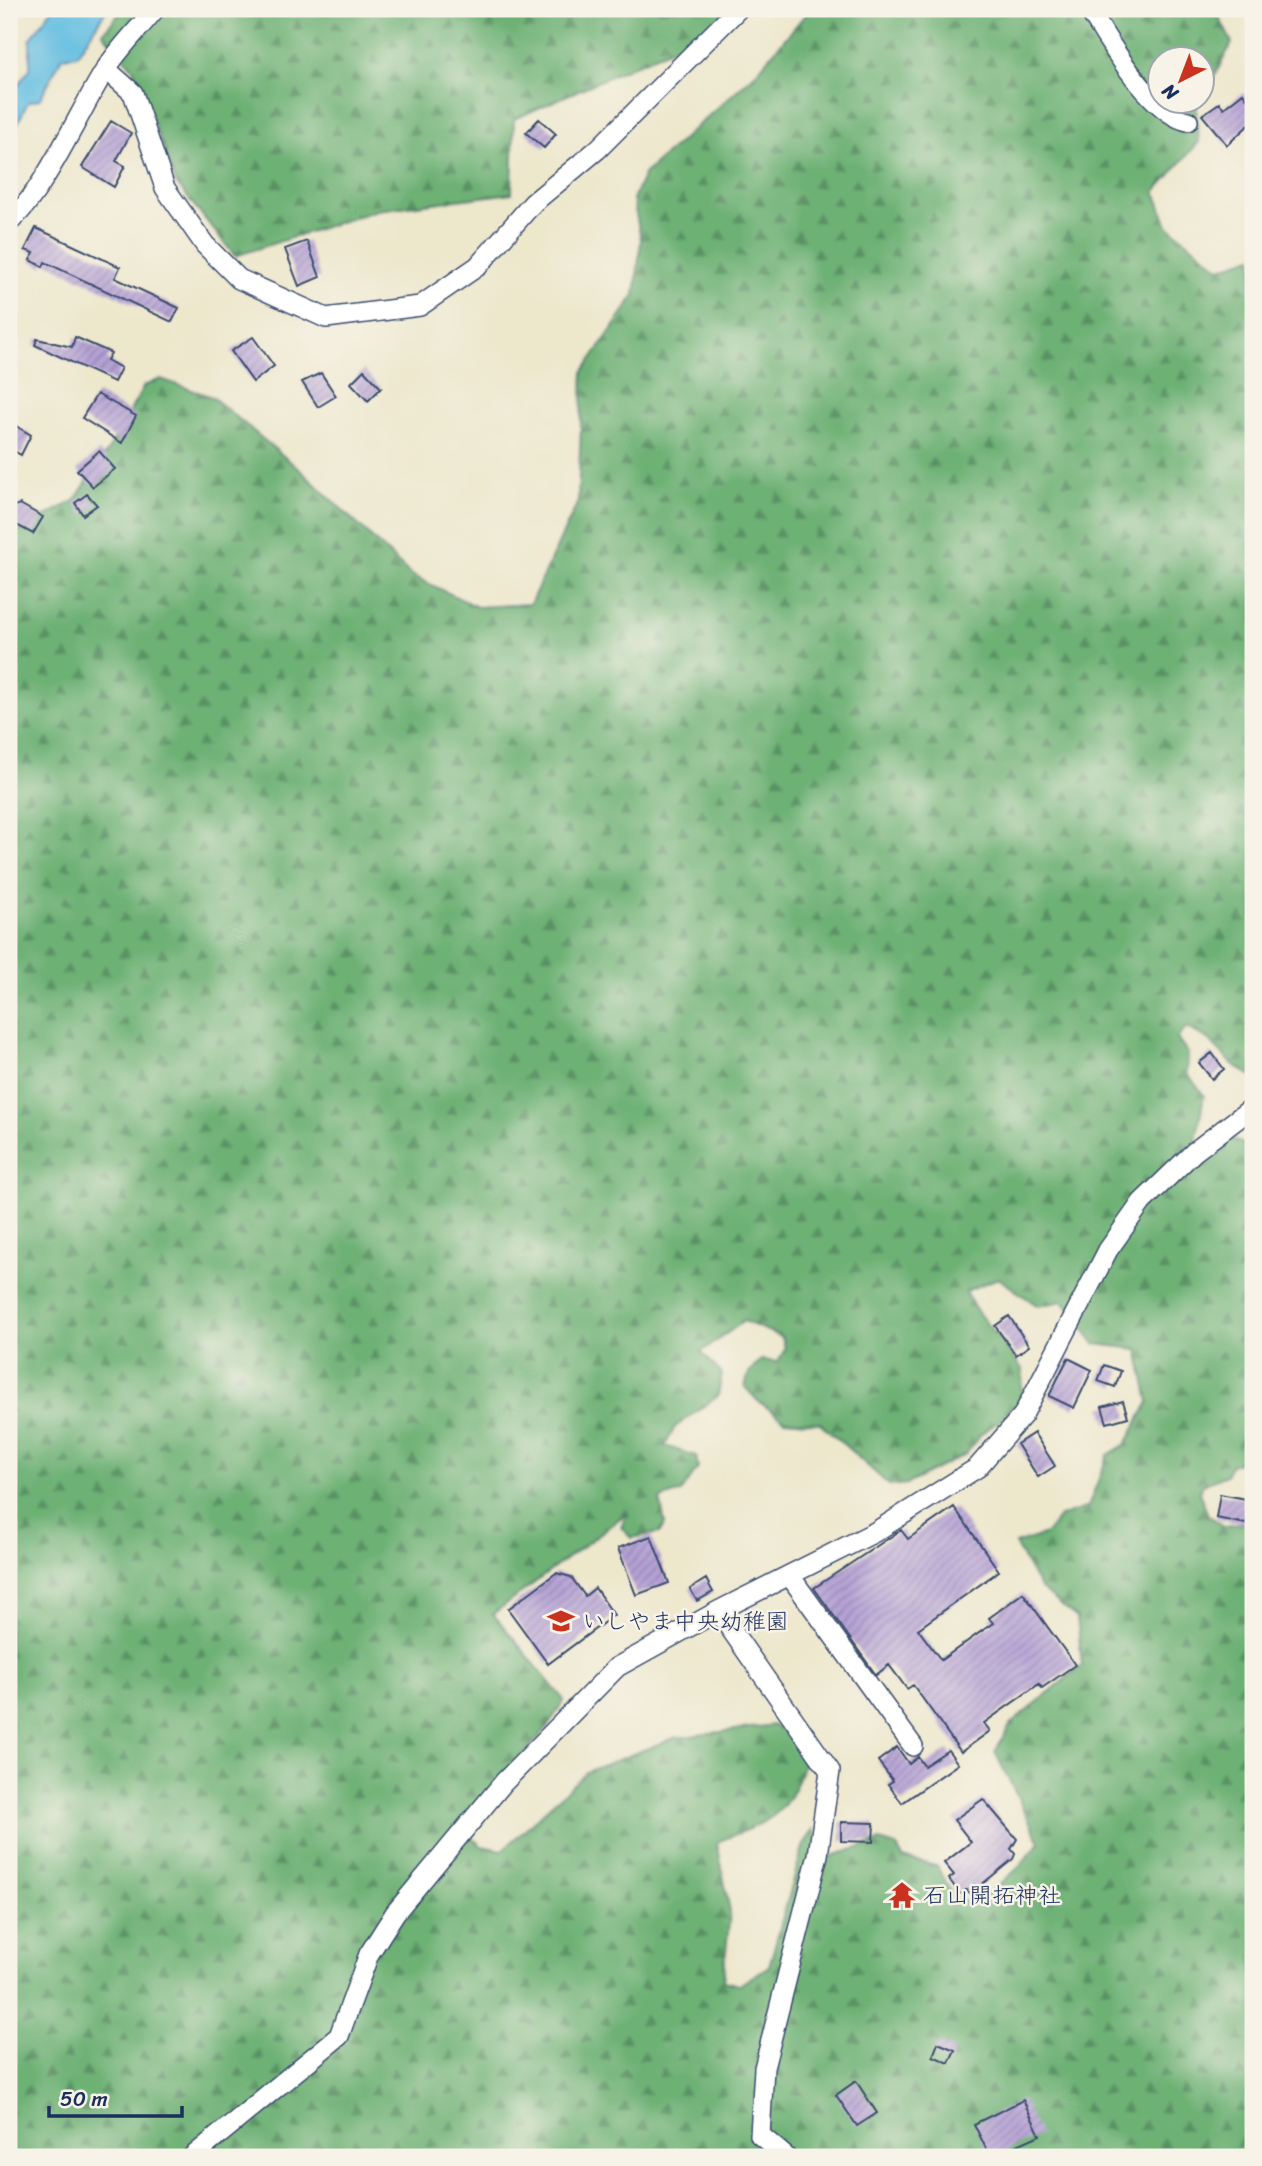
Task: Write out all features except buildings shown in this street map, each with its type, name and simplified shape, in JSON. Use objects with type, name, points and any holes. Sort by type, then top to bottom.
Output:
[{"type":"street","points":[[9,222],[18,214],[41,178],[106,69],[155,9]]},
{"type":"street","points":[[106,69],[133,93],[164,188],[205,245],[239,279],[326,318],[420,306],[478,266],[533,203],[598,149],[738,9]]},
{"type":"street","points":[[1089,9],[1132,75],[1174,118],[1188,121]]},
{"type":"street","points":[[192,2157],[339,2036],[369,1954],[395,1913],[504,1782],[617,1667],[718,1611],[875,1532],[977,1468],[1023,1415],[1108,1250],[1142,1202],[1194,1152],[1253,1107]]},
{"type":"street","points":[[790,1576],[913,1746]]},
{"type":"street","points":[[718,1611],[831,1770],[818,1855],[764,2068],[760,2135],[786,2157]]},
{"type":"green space","points":[[123,9],[739,9],[695,38],[514,119],[512,193],[377,210],[235,256],[176,183],[134,70],[103,33]]},
{"type":"green space","points":[[810,9],[1215,9],[1232,43],[1216,73],[1216,46],[1146,46],[1146,116],[1197,116],[1199,142],[1155,192],[1168,226],[1220,268],[1253,257],[1253,1076],[1234,1065],[1197,1032],[1186,1028],[1177,1038],[1188,1053],[1187,1074],[1204,1095],[1196,1141],[1174,1163],[1198,1167],[1231,1138],[1253,1149],[1253,1461],[1241,1461],[1231,1465],[1226,1475],[1203,1485],[1199,1492],[1208,1515],[1224,1526],[1253,1522],[1253,1558],[1249,1570],[1253,1575],[1253,2157],[9,2157],[9,536],[74,501],[109,449],[144,386],[161,379],[212,397],[299,469],[411,575],[477,607],[530,604],[578,502],[583,372],[635,295],[641,239],[633,199],[644,174],[754,75]],"holes":[[[998,1278],[1038,1306],[1063,1301],[1095,1344],[1138,1349],[1149,1402],[1126,1444],[1108,1455],[1088,1507],[1059,1517],[1046,1534],[1015,1544],[1040,1588],[1077,1618],[1082,1665],[1011,1724],[995,1752],[1040,1842],[1016,1870],[974,1905],[953,1896],[937,1866],[903,1858],[896,1846],[880,1841],[826,1858],[813,1829],[803,1847],[769,1966],[739,1985],[723,1981],[730,1912],[717,1842],[773,1816],[790,1796],[797,1782],[804,1763],[787,1733],[773,1725],[674,1738],[586,1772],[503,1850],[481,1846],[460,1826],[547,1728],[564,1700],[493,1614],[627,1513],[621,1527],[631,1538],[659,1533],[665,1524],[660,1499],[681,1492],[698,1468],[696,1456],[665,1446],[675,1427],[718,1396],[722,1374],[701,1352],[744,1321],[782,1337],[785,1349],[778,1362],[761,1360],[749,1373],[745,1387],[758,1401],[785,1420],[820,1423],[890,1486],[907,1484],[966,1454],[980,1435],[1010,1413],[1021,1399],[1023,1370],[973,1306],[966,1291]]]},
{"type":"water","points":[[52,9],[107,9],[77,55],[62,57],[40,99],[28,102],[9,141],[11,102],[17,87],[30,69],[30,40]]},
{"type":"place","name":"いしやま中央幼稚園","points":[[561,1621]]},
{"type":"place","name":"石山開拓神社","points":[[902,1895]]}]
